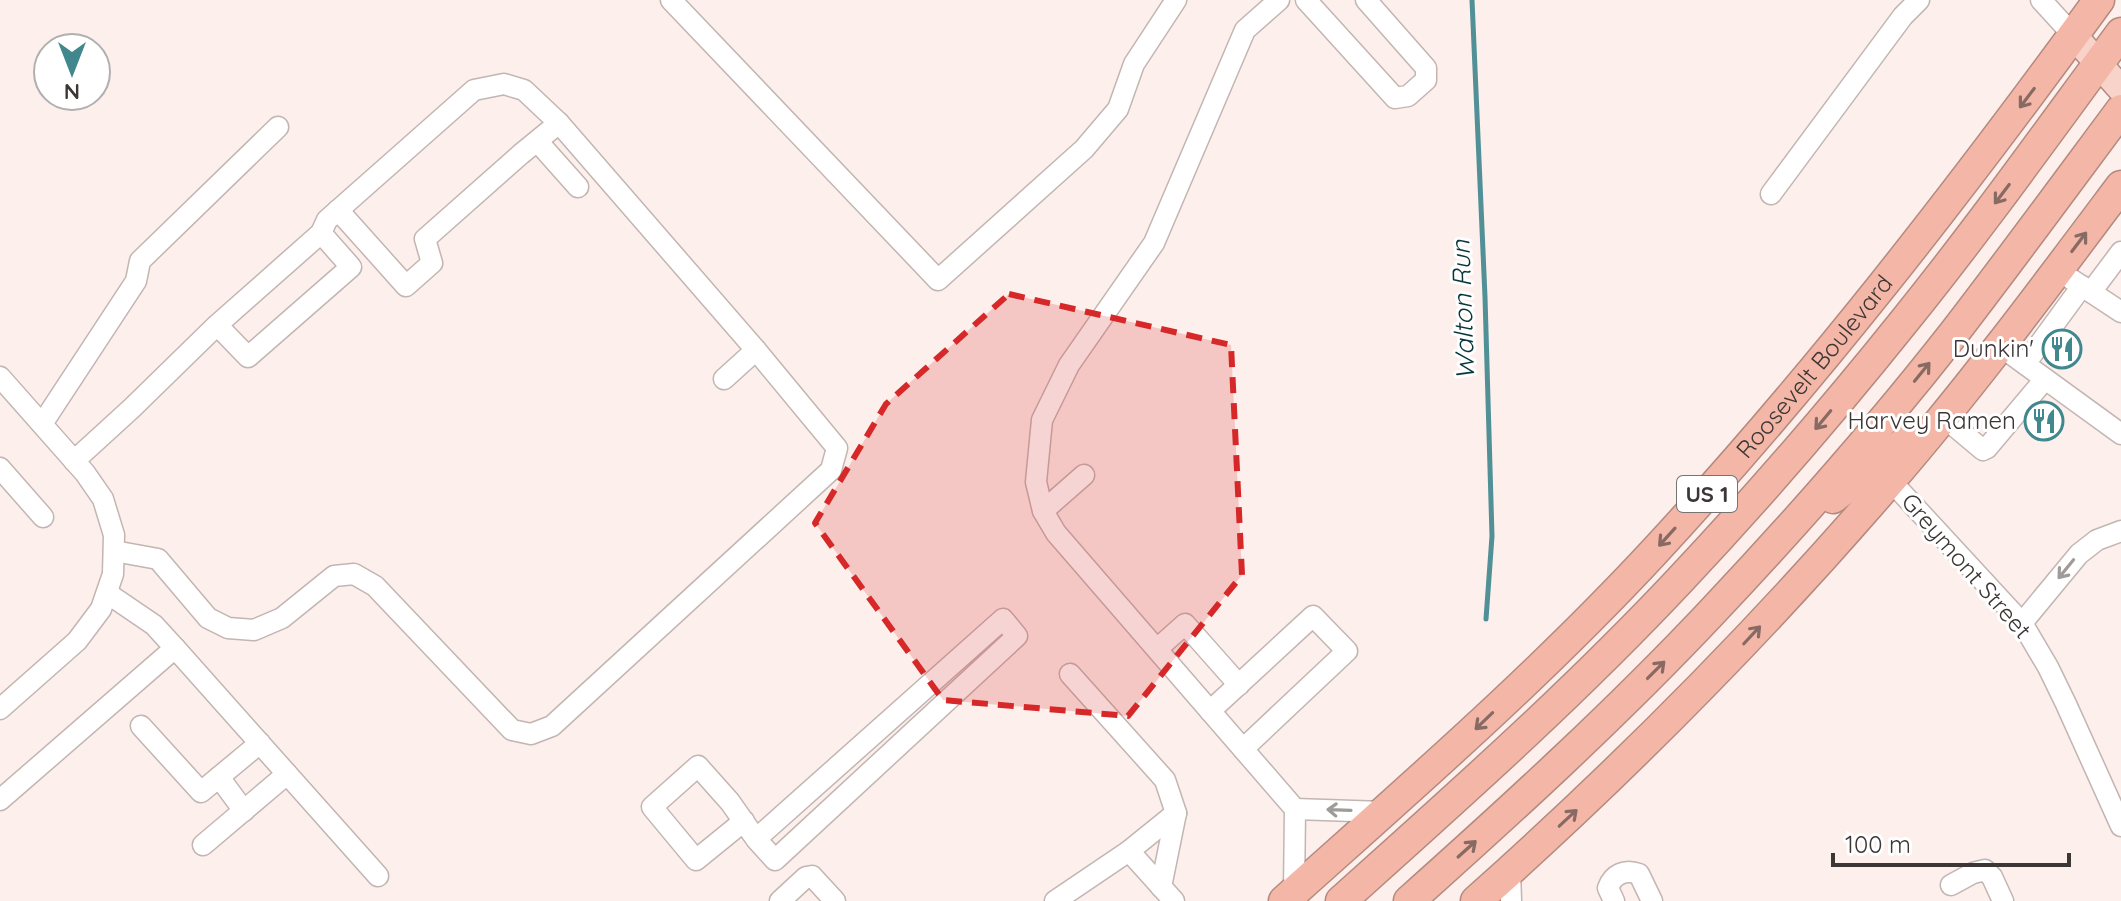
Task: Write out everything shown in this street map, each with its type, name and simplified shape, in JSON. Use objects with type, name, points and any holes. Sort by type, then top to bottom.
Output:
[{"type":"highway","name":"Roosevelt Boulevard","points":[[1289,896],[1497,708],[1632,574],[1710,491],[1823,361],[1930,226],[2099,0]]},
{"type":"highway","name":"Roosevelt Boulevard","points":[[1341,901],[1490,768],[1567,694],[1738,516],[1843,397],[1907,318],[2121,33]]},
{"type":"highway","points":[[1409,901],[1588,737],[1693,632],[1772,546],[1887,415],[1952,335],[2121,110]]},
{"type":"highway","points":[[1476,901],[1620,769],[1746,642],[1890,480],[2000,346],[2040,318],[2077,283],[2121,186]]},
{"type":"highway","points":[[1738,516],[1823,361]]},
{"type":"highway","points":[[1772,546],[1947,411]]},
{"type":"main road","points":[[2073,35],[2121,89]]},
{"type":"street","points":[[671,0],[938,280],[1084,149],[1118,109],[1134,64],[1176,0]]},
{"type":"street","points":[[1279,0],[1245,30],[1154,243],[1069,365],[1042,420],[1036,482],[1043,511],[1056,533],[1295,809],[1289,896]]},
{"type":"street","points":[[1306,0],[1395,98],[1408,96],[1426,80],[1426,68],[1366,0]]},
{"type":"street","points":[[1771,194],[1903,16],[1919,0]]},
{"type":"street","points":[[2041,0],[2073,35]]},
{"type":"street","points":[[74,461],[217,325],[321,233],[327,220],[474,90],[504,84],[524,90],[559,123],[837,448],[831,470],[552,726],[531,734],[512,730],[375,586],[354,574],[334,576],[282,618],[254,630],[228,628],[208,618],[158,559],[114,551]]},
{"type":"street","points":[[338,210],[406,286],[432,263],[425,239],[559,123]]},
{"type":"street","points":[[42,424],[136,281],[140,261],[278,127]]},
{"type":"street","points":[[538,142],[578,187]]},
{"type":"street","points":[[217,325],[248,357],[351,267],[321,233]]},
{"type":"street","points":[[2121,252],[2077,283],[2121,312]]},
{"type":"street","points":[[2025,364],[2040,318]]},
{"type":"street","points":[[2000,346],[2121,434]]},
{"type":"street","points":[[724,379],[756,350]]},
{"type":"street","points":[[0,377],[103,499],[114,535],[113,574],[101,609],[77,641],[0,709]]},
{"type":"street","points":[[1947,411],[1983,450],[2045,379]]},
{"type":"street","points":[[0,468],[43,517]]},
{"type":"street","points":[[1043,511],[1084,475]]},
{"type":"street","name":"Greymont Street","points":[[1890,480],[2022,623],[2060,692],[2121,826]]},
{"type":"street","points":[[2022,623],[2079,554],[2097,540],[2121,531]]},
{"type":"street","points":[[107,593],[154,625],[378,876]]},
{"type":"street","points":[[1210,711],[1313,616],[1347,651],[1243,749]]},
{"type":"street","points":[[744,821],[696,860],[652,807],[698,766],[730,802],[744,821],[756,839],[775,860],[1017,636],[1003,619],[756,839]]},
{"type":"street","points":[[1157,649],[1185,624],[1239,685]]},
{"type":"street","points":[[0,800],[175,648]]},
{"type":"street","points":[[1070,674],[1165,780],[1176,813],[1168,894]]},
{"type":"street","points":[[141,726],[201,792],[260,743]]},
{"type":"street","points":[[203,845],[287,774]]},
{"type":"street","points":[[219,777],[244,811]]},
{"type":"street","points":[[1295,809],[1383,812]]},
{"type":"street","points":[[1055,901],[1129,851],[1176,813]]},
{"type":"street","points":[[1129,851],[1168,894]]},
{"type":"street","points":[[1951,885],[1985,870],[1992,877],[2003,901]]},
{"type":"street","points":[[1510,871],[1511,901]]},
{"type":"street","points":[[1614,901],[1608,888],[1610,882],[1626,871],[1639,874],[1652,901]]},
{"type":"street","points":[[780,901],[806,877],[812,876],[835,901]]},
{"type":"highlighted area","points":[[1009,294],[1231,345],[1242,575],[1128,716],[943,700],[815,523],[886,404]]},
{"type":"waterway","name":"Walton Run","points":[[1472,0],[1492,536],[1486,619]]},
{"type":"place","name":"Dunkin'","points":[[2062,349]]},
{"type":"place","name":"Harvey Ramen","points":[[2044,421]]}]
